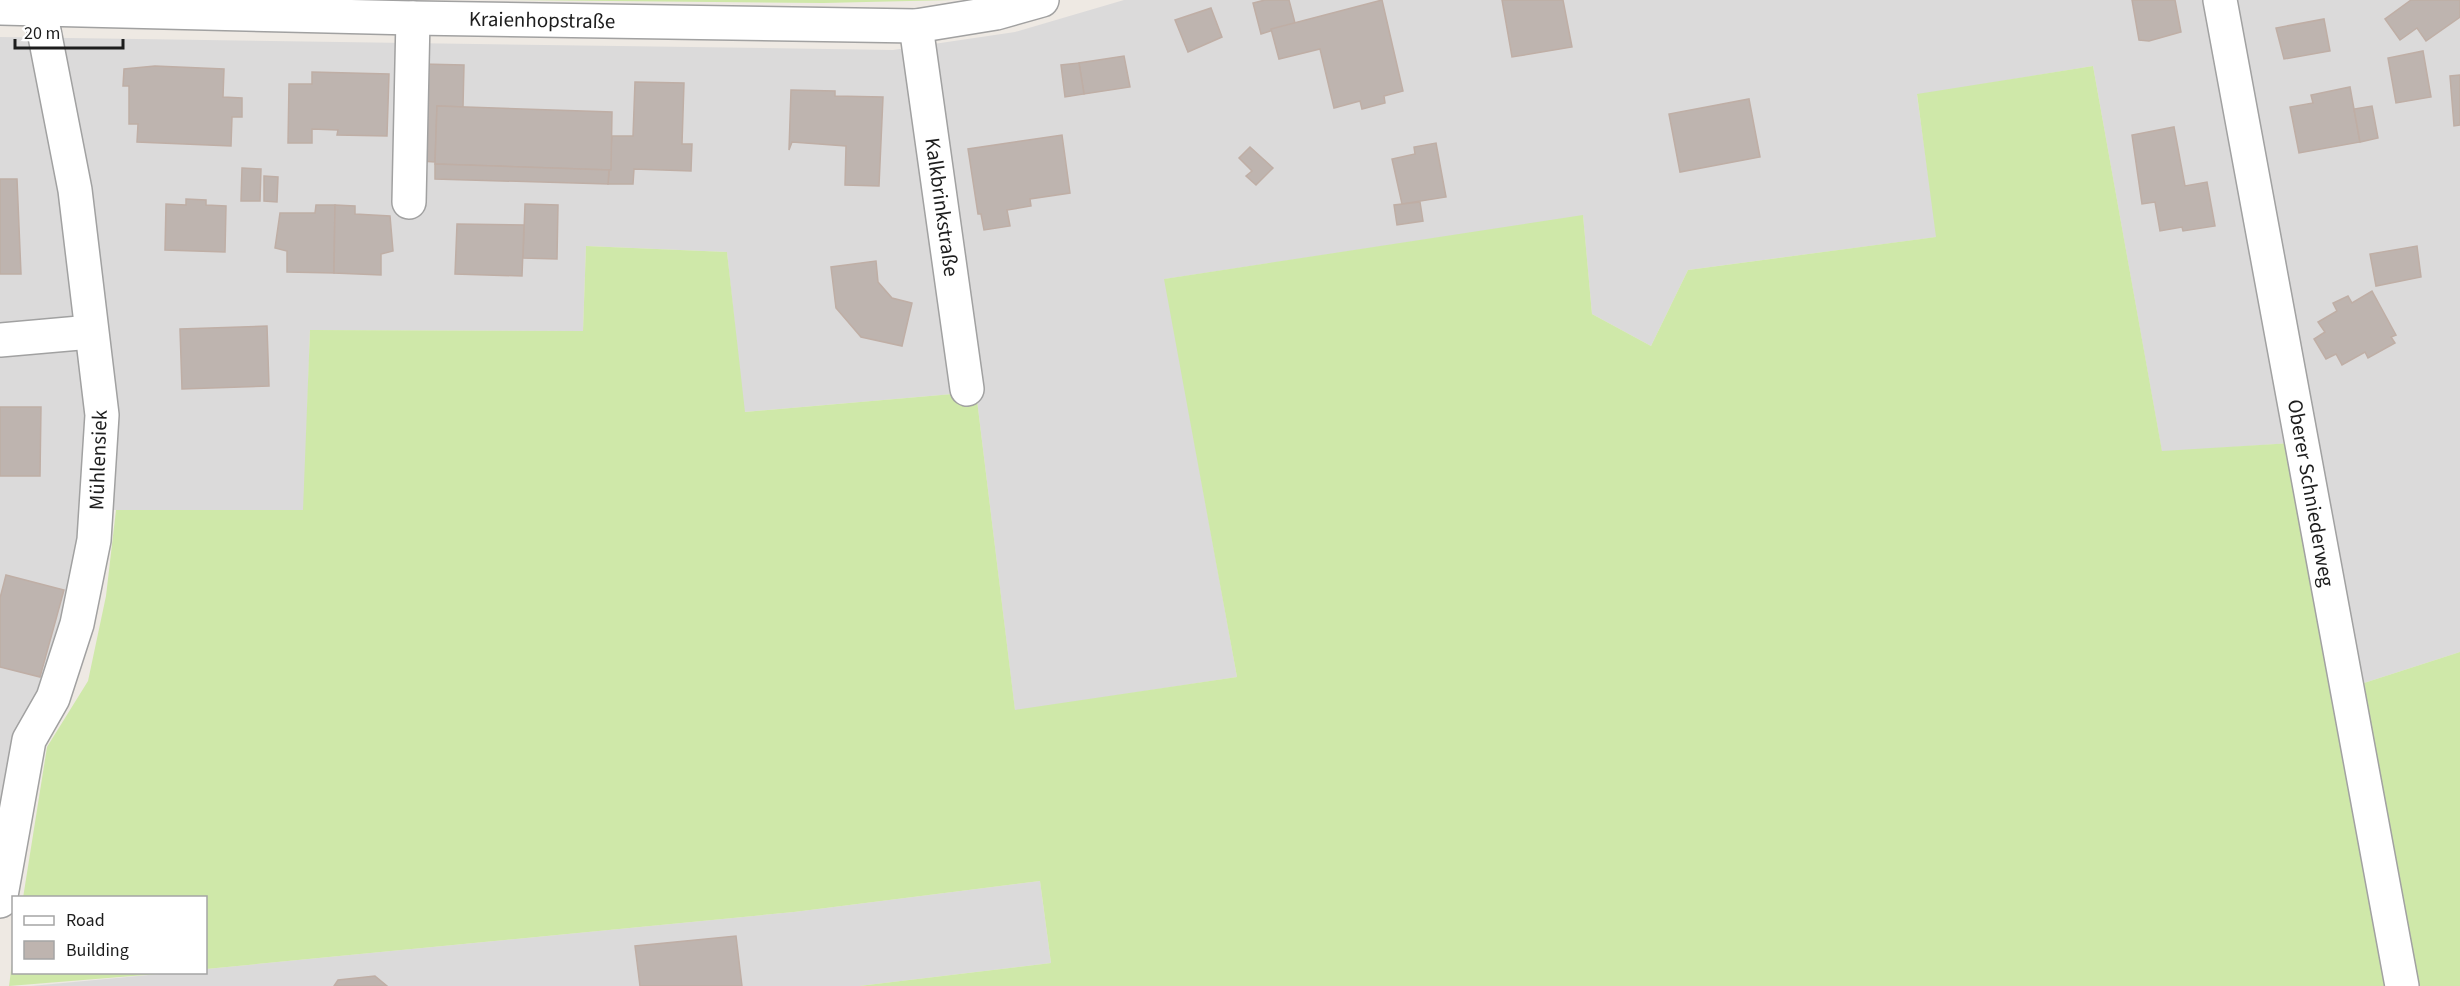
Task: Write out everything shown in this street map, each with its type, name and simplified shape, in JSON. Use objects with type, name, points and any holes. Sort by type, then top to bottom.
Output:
[{"type":"street","name":"Kraienhopstraße","points":[[0,8],[38,4],[413,18],[916,26],[996,7],[1042,0]]},
{"type":"street","name":"Oberer Schniederweg","points":[[2220,0],[2402,986]]},
{"type":"street","name":"Mühlensiek","points":[[0,902],[29,740],[53,698],[77,624],[94,540],[102,415],[75,190],[38,4]]},
{"type":"street","points":[[409,202],[413,18]]},
{"type":"street","name":"Kalkbrinkstraße","points":[[916,26],[967,389]]},
{"type":"street","points":[[0,340],[91,332]]},
{"type":"shaded area","points":[[1124,0],[2206,0],[2293,443],[2162,452],[2093,66],[1917,95],[1937,237],[1688,270],[1651,346],[1592,314],[1583,216],[1165,279],[1237,677],[1015,711],[976,392],[744,412],[727,252],[586,246],[583,331],[310,330],[304,510],[79,510],[73,575],[51,675],[0,811],[0,37],[893,50],[1015,32]]},
{"type":"shaded area","points":[[2236,0],[2460,0],[2460,652],[2364,683]]},
{"type":"shaded area","points":[[1040,881],[1051,963],[859,986],[31,986],[159,974],[207,974],[207,969],[794,912]]},
{"type":"green space","points":[[508,0],[953,0],[823,3]]},
{"type":"green space","points":[[2093,66],[2162,451],[2293,443],[2390,986],[859,986],[1051,963],[1040,881],[794,912],[207,969],[207,896],[23,896],[47,747],[88,681],[106,596],[116,510],[303,510],[310,330],[583,331],[586,246],[727,252],[745,412],[976,392],[1015,710],[1237,677],[1164,279],[1583,215],[1592,314],[1651,346],[1688,270],[1936,237],[1917,94]]},
{"type":"green space","points":[[2460,652],[2460,986],[2417,986],[2364,683]]},
{"type":"green space","points":[[12,964],[12,974],[158,974],[9,986]]},
{"type":"building","points":[[1265,0],[1289,0],[1295,23],[1261,34],[1253,3]]},
{"type":"building","points":[[1382,0],[1403,91],[1384,96],[1385,103],[1362,109],[1360,101],[1334,108],[1320,49],[1279,59],[1271,29]]},
{"type":"building","points":[[1502,0],[1563,0],[1572,47],[1512,57]]},
{"type":"building","points":[[2132,0],[2175,0],[2181,32],[2149,41],[2139,40]]},
{"type":"building","points":[[2411,0],[2460,0],[2460,17],[2426,41],[2417,28],[2400,40],[2385,19]]},
{"type":"building","points":[[1211,8],[1222,37],[1188,52],[1175,20]]},
{"type":"building","points":[[2324,19],[2330,51],[2284,59],[2276,28]]},
{"type":"building","points":[[2423,51],[2431,97],[2396,103],[2388,58]]},
{"type":"building","points":[[1124,56],[1130,87],[1084,94],[1079,63]]},
{"type":"building","points":[[1079,63],[1084,94],[1065,97],[1061,65]]},
{"type":"building","points":[[422,64],[464,65],[463,107],[437,106],[435,162],[420,161]]},
{"type":"building","points":[[155,66],[224,69],[223,97],[242,98],[242,117],[232,117],[231,146],[137,142],[138,124],[129,124],[129,86],[123,86],[124,69]]},
{"type":"building","points":[[312,72],[389,74],[387,136],[337,135],[338,130],[312,129],[312,143],[288,143],[289,84],[312,84]]},
{"type":"building","points":[[2460,75],[2460,125],[2454,126],[2450,76]]},
{"type":"building","points":[[635,82],[684,83],[682,144],[692,144],[691,171],[634,169],[633,184],[608,184],[612,136],[633,136]]},
{"type":"building","points":[[2350,87],[2360,142],[2299,153],[2290,107],[2313,103],[2311,95]]},
{"type":"building","points":[[791,90],[835,91],[835,96],[883,97],[879,186],[845,185],[846,146],[792,142],[789,150]]},
{"type":"building","points":[[1749,99],[1760,157],[1680,172],[1669,114]]},
{"type":"building","points":[[437,106],[612,112],[611,170],[435,164]]},
{"type":"building","points":[[2372,106],[2378,138],[2360,142],[2354,109]]},
{"type":"building","points":[[2174,127],[2185,186],[2207,182],[2215,226],[2183,231],[2182,227],[2160,231],[2155,202],[2142,204],[2132,135]]},
{"type":"building","points":[[1062,135],[1070,193],[1030,199],[1031,206],[1007,210],[1010,226],[984,230],[981,214],[978,214],[968,149]]},
{"type":"building","points":[[1436,143],[1446,197],[1402,204],[1392,159],[1415,154],[1414,147]]},
{"type":"building","points":[[1250,147],[1273,168],[1256,185],[1246,176],[1252,171],[1239,158]]},
{"type":"building","points":[[435,164],[609,170],[608,184],[435,179]]},
{"type":"building","points":[[242,168],[261,169],[260,201],[241,201]]},
{"type":"building","points":[[264,176],[278,177],[277,202],[264,201]]},
{"type":"building","points":[[0,179],[17,179],[21,274],[0,274]]},
{"type":"building","points":[[186,199],[206,200],[206,205],[226,206],[225,252],[165,250],[166,204],[186,205]]},
{"type":"building","points":[[1420,202],[1423,221],[1397,225],[1394,205]]},
{"type":"building","points":[[525,204],[558,205],[557,259],[523,258]]},
{"type":"building","points":[[316,205],[335,205],[334,273],[287,272],[287,251],[275,248],[280,213],[315,213]]},
{"type":"building","points":[[335,205],[355,206],[355,214],[390,216],[393,251],[381,254],[381,275],[334,273]]},
{"type":"building","points":[[457,224],[524,225],[522,276],[455,274]]},
{"type":"building","points":[[2417,246],[2421,277],[2376,286],[2370,254]]},
{"type":"building","points":[[876,261],[878,282],[892,298],[912,303],[902,346],[861,337],[836,308],[831,267]]},
{"type":"building","points":[[2372,291],[2396,335],[2391,337],[2395,343],[2368,358],[2365,352],[2342,365],[2336,354],[2326,359],[2314,339],[2325,332],[2318,322],[2337,311],[2333,303],[2348,296],[2352,303]]},
{"type":"building","points":[[267,326],[269,386],[182,389],[180,329]]},
{"type":"building","points":[[0,407],[41,407],[40,476],[0,476]]},
{"type":"building","points":[[6,575],[64,590],[40,677],[0,667],[0,598]]},
{"type":"building","points":[[736,936],[742,986],[640,986],[635,946]]},
{"type":"building","points":[[375,976],[387,986],[334,986],[338,980]]}]
